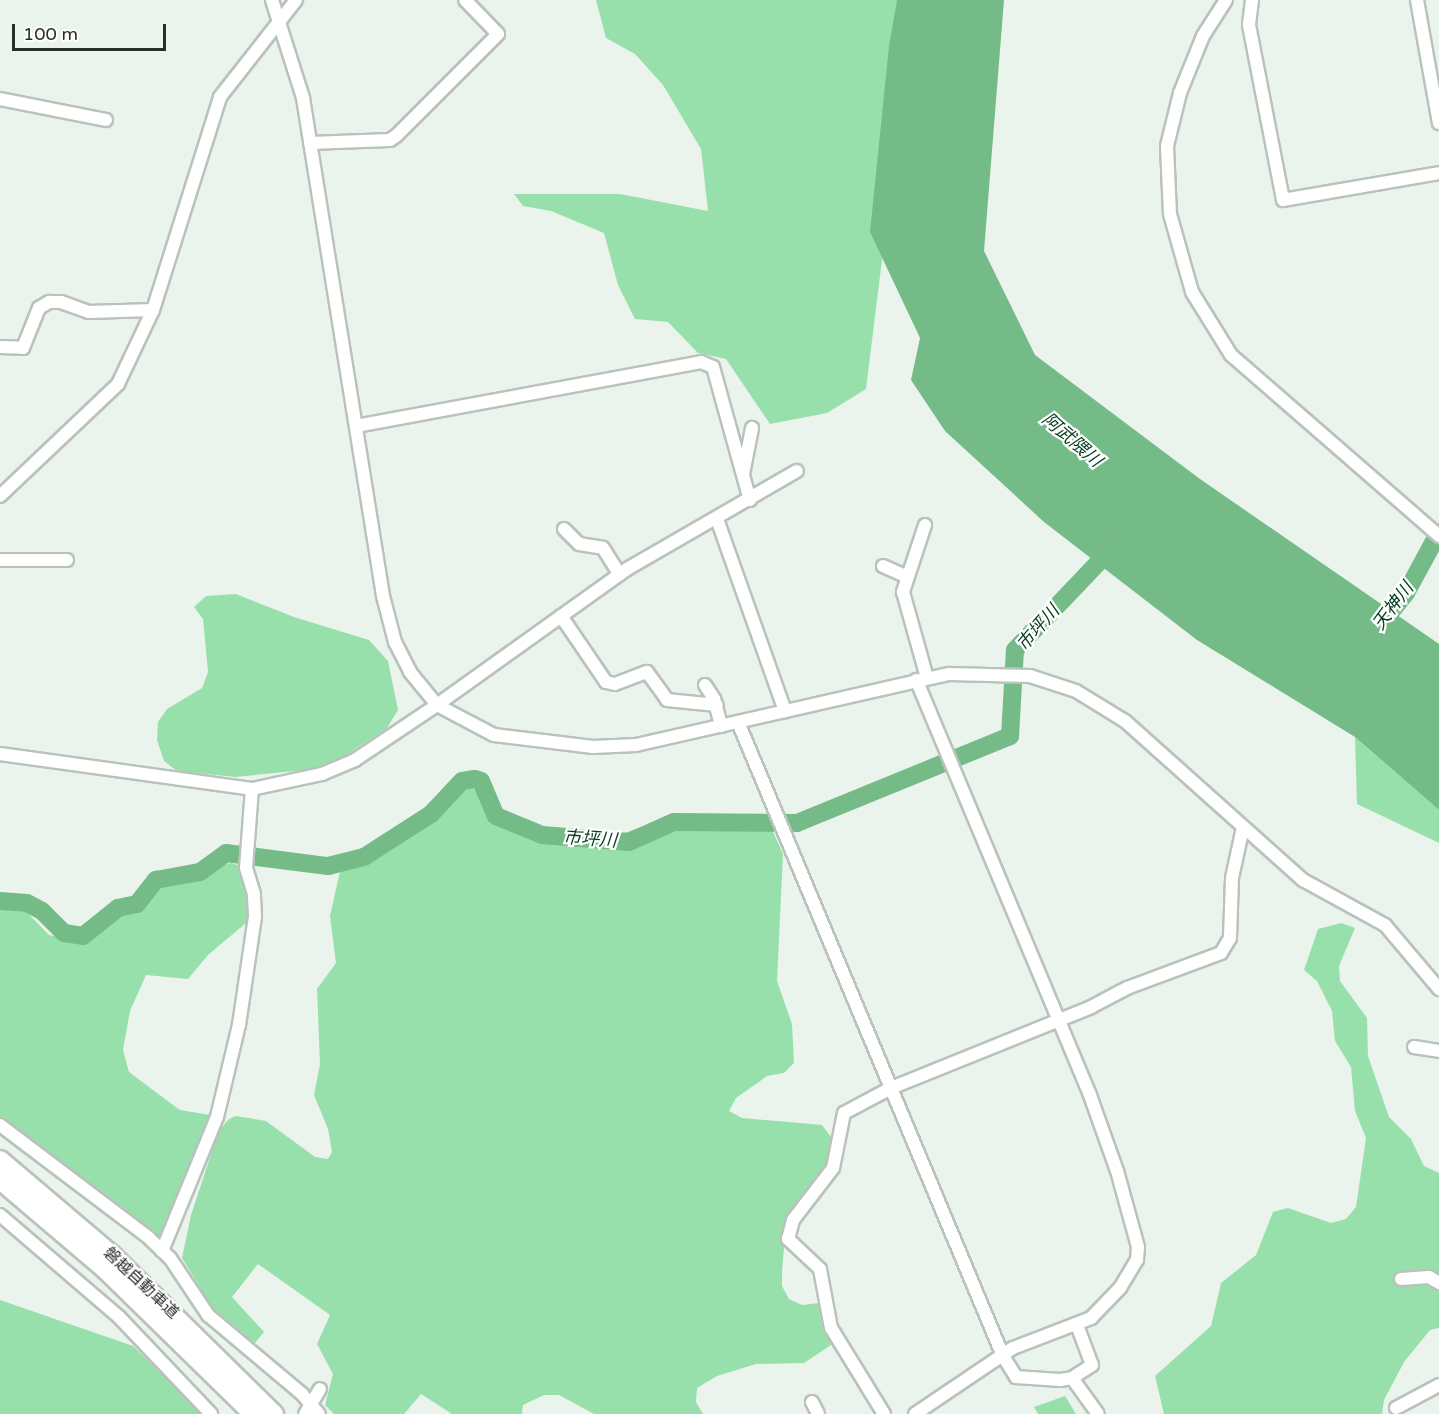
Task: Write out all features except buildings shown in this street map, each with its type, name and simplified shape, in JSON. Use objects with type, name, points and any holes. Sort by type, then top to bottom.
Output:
[{"type":"highway","name":"磐越自動車道","points":[[0,1160],[113,1256],[274,1414]]},
{"type":"highway","name":"磐越自動車道","points":[[0,1180],[105,1269],[254,1414]]},
{"type":"street","points":[[272,0],[300,83],[383,596],[395,642],[410,672],[437,705],[494,735],[593,747],[636,745],[922,679],[972,672],[1010,673],[1076,691],[1125,721],[1303,880],[1385,925],[1439,989]]},
{"type":"street","points":[[0,496],[108,397],[126,368],[153,310],[187,211],[207,129],[220,97],[296,0]]},
{"type":"street","points":[[310,143],[390,140],[396,136],[498,34],[465,0]]},
{"type":"street","points":[[1226,0],[1203,36],[1184,83],[1172,117],[1167,146],[1170,214],[1192,292],[1231,355],[1439,536]]},
{"type":"street","points":[[1252,0],[1249,25],[1283,200],[1439,172]]},
{"type":"street","points":[[1417,0],[1439,123]]},
{"type":"street","points":[[0,99],[106,120]]},
{"type":"street","points":[[0,347],[23,348],[39,308],[49,302],[61,302],[88,312],[153,310]]},
{"type":"street","points":[[356,426],[701,362],[713,367],[750,500]]},
{"type":"street","points":[[743,475],[752,428]]},
{"type":"street","points":[[0,754],[252,789],[339,767],[437,705],[619,574],[797,471]]},
{"type":"street","points":[[717,519],[785,711]]},
{"type":"street","points":[[915,1414],[1028,1341],[1077,1325],[1101,1310],[1120,1288],[1137,1260],[1138,1247],[1118,1171],[922,679],[904,602],[908,577],[925,525]]},
{"type":"street","points":[[564,529],[579,544],[603,548],[619,574]]},
{"type":"street","points":[[0,560],[67,560]]},
{"type":"street","points":[[883,566],[908,577]]},
{"type":"street","points":[[561,616],[606,682],[615,684],[647,672],[667,700],[717,705]]},
{"type":"street","points":[[705,685],[717,705],[721,726]]},
{"type":"street","points":[[738,722],[1003,1356],[1016,1377],[1023,1380],[1072,1378],[1092,1365],[1077,1325]]},
{"type":"street","points":[[162,1251],[217,1117],[239,1025],[255,915],[254,894],[246,868],[252,789]]},
{"type":"street","points":[[884,1414],[831,1328],[820,1269],[791,1245],[788,1237],[793,1220],[833,1168],[844,1113],[891,1088],[1171,969],[1221,953],[1230,939],[1232,878],[1243,827]]},
{"type":"street","points":[[1414,1047],[1439,1051]]},
{"type":"street","points":[[0,1125],[114,1209],[162,1251],[208,1315],[302,1394],[310,1412]]},
{"type":"street","points":[[0,1215],[119,1317],[211,1414]]},
{"type":"street","points":[[1401,1280],[1429,1277],[1439,1283]]},
{"type":"street","points":[[1072,1378],[1098,1414]]},
{"type":"street","points":[[1396,1408],[1439,1385]]},
{"type":"street","points":[[310,1412],[320,1389]]},
{"type":"street","points":[[812,1402],[819,1414]]},
{"type":"shaded area","points":[[596,0],[901,0],[884,244],[866,389],[827,413],[770,424],[726,359],[698,353],[668,322],[635,319],[618,285],[604,233],[551,211],[523,206],[514,194],[620,194],[708,211],[701,149],[663,85],[635,54],[606,38]]},
{"type":"shaded area","points":[[236,594],[294,617],[369,640],[388,661],[398,710],[387,728],[326,768],[235,777],[177,771],[164,761],[157,740],[158,722],[167,709],[202,688],[208,672],[203,619],[194,607],[206,596]]},
{"type":"shaded area","points":[[1355,737],[1439,810],[1439,843],[1357,804]]},
{"type":"shaded area","points":[[469,788],[484,789],[503,818],[565,836],[619,835],[677,814],[766,816],[783,854],[777,981],[792,1024],[794,1063],[784,1073],[767,1076],[736,1098],[729,1111],[742,1118],[822,1125],[831,1137],[832,1153],[825,1174],[786,1226],[782,1286],[789,1299],[802,1305],[819,1303],[831,1345],[804,1363],[756,1364],[717,1376],[697,1388],[696,1402],[703,1414],[594,1414],[559,1395],[544,1395],[523,1405],[522,1414],[452,1414],[421,1394],[404,1414],[334,1414],[325,1405],[333,1374],[317,1344],[330,1315],[258,1264],[232,1297],[264,1332],[255,1343],[216,1314],[182,1258],[191,1215],[219,1130],[229,1119],[236,1116],[266,1121],[315,1157],[328,1159],[332,1152],[328,1129],[314,1095],[320,1064],[317,989],[336,963],[330,916],[340,871]]},
{"type":"shaded area","points":[[231,863],[245,867],[260,883],[252,918],[208,955],[188,979],[146,975],[130,1011],[123,1050],[129,1072],[180,1110],[216,1116],[189,1166],[170,1256],[0,1121],[0,901],[18,903],[49,935],[88,943],[116,917],[143,902],[165,881]]},
{"type":"shaded area","points":[[1341,923],[1355,928],[1339,966],[1340,981],[1367,1018],[1368,1056],[1389,1117],[1411,1139],[1424,1166],[1439,1173],[1439,1328],[1430,1330],[1404,1362],[1384,1400],[1382,1414],[1164,1414],[1155,1376],[1211,1326],[1221,1283],[1256,1255],[1273,1212],[1288,1208],[1331,1223],[1346,1219],[1356,1207],[1366,1138],[1355,1111],[1351,1067],[1335,1041],[1332,1011],[1317,981],[1304,970],[1318,929]]},
{"type":"shaded area","points":[[0,1300],[133,1346],[203,1414],[0,1414]]},
{"type":"shaded area","points":[[1065,1396],[1076,1414],[1038,1414],[1034,1407]]},
{"type":"water","name":"阿武隈川","points":[[897,0],[1004,0],[984,251],[1035,355],[1200,479],[1439,644],[1439,810],[1355,737],[1197,640],[1044,522],[945,431],[911,380],[920,338],[870,232],[889,46]]},
{"type":"waterway","name":"天神川","points":[[1377,629],[1406,593],[1439,532]]},
{"type":"waterway","name":"市坪川","points":[[0,901],[27,903],[42,911],[64,933],[83,936],[118,908],[137,904],[156,880],[200,872],[226,853],[328,866],[364,857],[431,814],[462,781],[475,779],[481,781],[496,816],[542,835],[629,842],[674,822],[797,823],[1010,736],[1015,650],[1114,546]]}]
